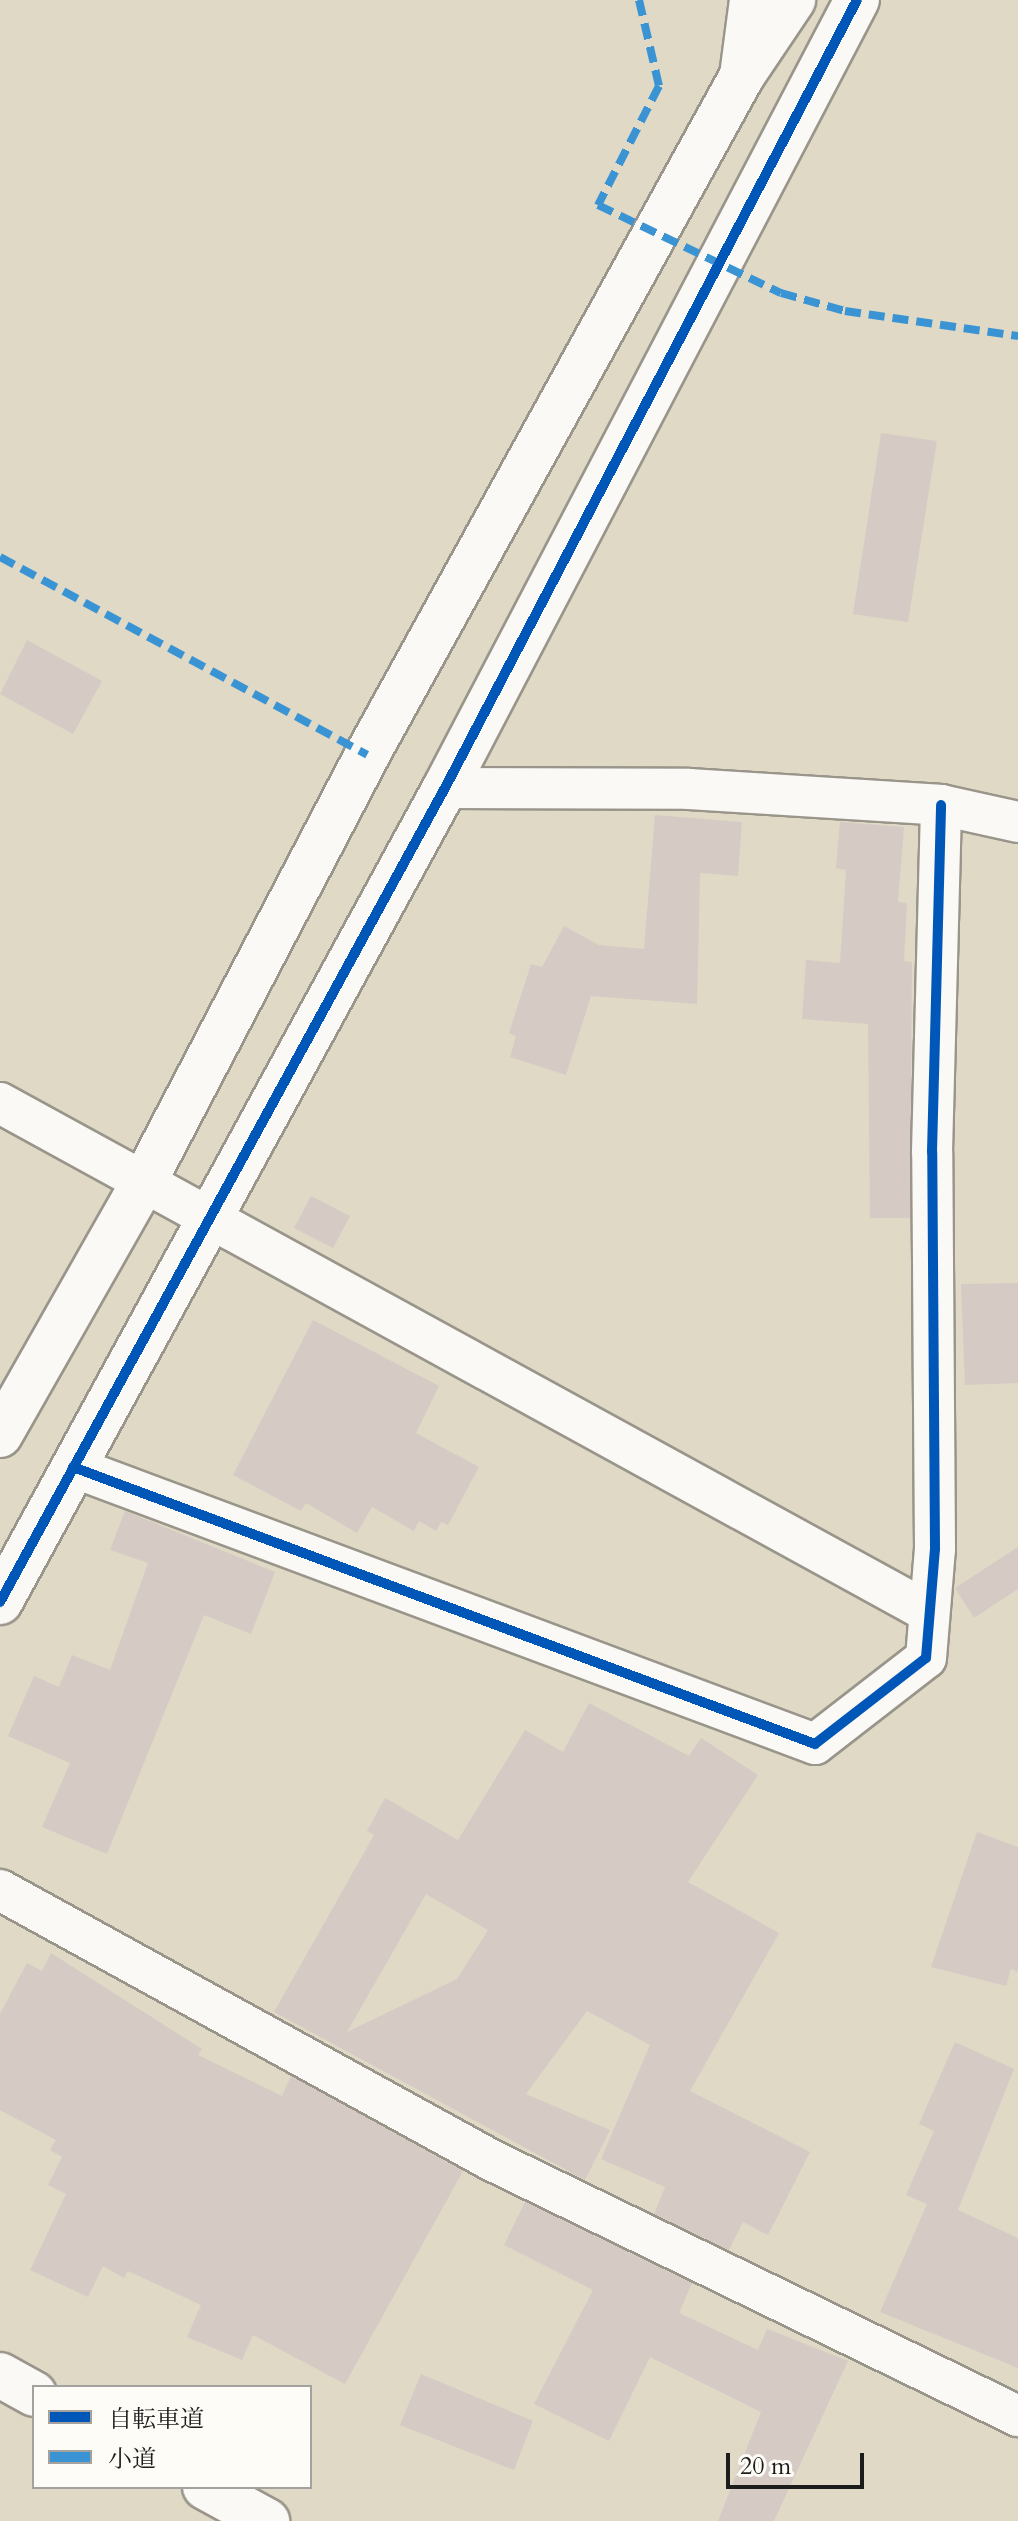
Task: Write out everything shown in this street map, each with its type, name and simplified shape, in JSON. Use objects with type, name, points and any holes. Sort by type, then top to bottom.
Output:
[{"type":"main road","points":[[742,76],[752,0]]},
{"type":"main road","points":[[0,1435],[145,1180],[367,755],[742,76],[793,0]]},
{"type":"main road","points":[[0,1602],[445,788],[857,0]]},
{"type":"main road","points":[[0,2375],[32,2393]]},
{"type":"main road","points":[[209,2489],[267,2521]]},
{"type":"street","points":[[445,788],[689,789],[941,805],[1018,822]]},
{"type":"street","points":[[73,1467],[815,1744],[926,1658],[925,1610],[935,1549],[932,1152],[941,805]]},
{"type":"street","points":[[0,1103],[925,1610]]},
{"type":"street","points":[[0,1890],[491,2160],[1018,2416]]},
{"type":"building","points":[[881,433],[937,441],[908,622],[853,614]]},
{"type":"building","points":[[27,640],[102,681],[73,734],[0,694]]},
{"type":"building","points":[[655,815],[742,822],[738,876],[700,873],[697,1004],[591,996],[566,1075],[510,1057],[516,1036],[509,1033],[531,964],[542,967],[564,926],[599,945],[644,949]]},
{"type":"building","points":[[840,822],[904,827],[898,902],[907,903],[904,961],[912,962],[910,1218],[870,1218],[868,1024],[802,1019],[806,960],[840,963],[846,870],[836,868]]},
{"type":"building","points":[[311,1196],[350,1216],[333,1248],[294,1228]]},
{"type":"building","points":[[1018,1283],[1018,1383],[965,1385],[961,1284]]},
{"type":"building","points":[[313,1320],[439,1386],[416,1433],[479,1467],[448,1525],[441,1522],[436,1531],[419,1521],[414,1531],[372,1507],[357,1533],[306,1503],[301,1511],[233,1475]]},
{"type":"building","points":[[125,1511],[275,1572],[251,1634],[204,1615],[107,1854],[42,1827],[70,1763],[8,1736],[34,1676],[59,1687],[72,1655],[110,1670],[148,1563],[110,1550]]},
{"type":"building","points":[[1018,1547],[1018,1589],[974,1618],[955,1588]]},
{"type":"building","points":[[589,1703],[689,1756],[701,1738],[758,1775],[688,1882],[779,1933],[690,2091],[810,2152],[768,2235],[743,2222],[729,2250],[654,2214],[665,2187],[601,2159],[650,2045],[587,2011],[526,2094],[610,2130],[585,2180],[274,2012],[374,1835],[367,1831],[385,1798],[458,1840],[525,1730],[563,1752]],"holes":[[[426,1894],[488,1930],[457,1979],[347,2032]]]},
{"type":"building","points":[[977,1832],[1018,1847],[1018,1972],[1011,1969],[1006,1986],[931,1967]]},
{"type":"building","points":[[51,1953],[202,2049],[198,2055],[282,2096],[291,2076],[463,2171],[345,2384],[253,2335],[242,2360],[187,2337],[201,2305],[128,2271],[124,2278],[103,2266],[88,2297],[30,2270],[66,2194],[48,2185],[62,2157],[50,2150],[56,2140],[0,2110],[0,2014],[27,1963],[42,1971]]},
{"type":"building","points":[[955,2042],[1014,2069],[958,2210],[1018,2238],[1018,2368],[880,2312],[927,2204],[906,2195],[934,2131],[919,2124]]},
{"type":"building","points":[[525,2202],[692,2283],[679,2313],[758,2350],[767,2329],[848,2361],[774,2521],[718,2521],[761,2412],[650,2357],[609,2441],[534,2404],[593,2290],[504,2245]]},
{"type":"building","points":[[421,2374],[533,2421],[514,2470],[400,2425]]},
{"type":"marked path","points":[[639,0],[659,86],[598,205],[781,293],[845,311],[1018,336]]},
{"type":"marked path","points":[[0,557],[367,755]]},
{"type":"cycle path","points":[[0,1602],[445,788],[857,0]]},
{"type":"cycle path","points":[[73,1467],[815,1744],[926,1658],[935,1549],[932,1152],[941,805]]}]
